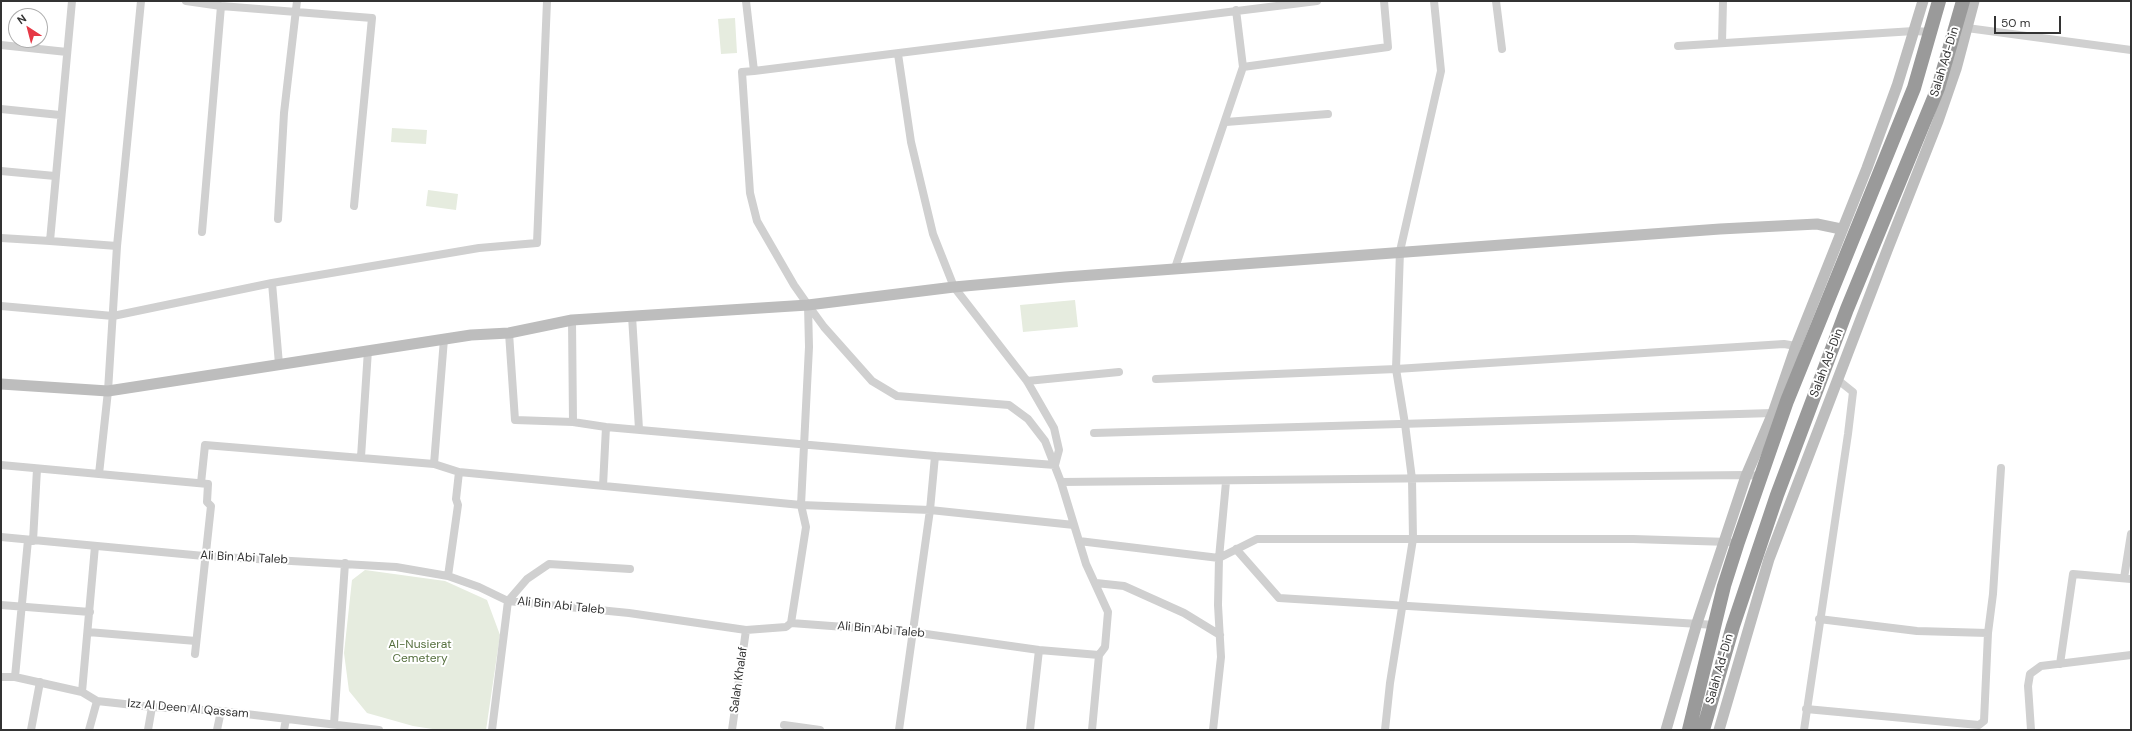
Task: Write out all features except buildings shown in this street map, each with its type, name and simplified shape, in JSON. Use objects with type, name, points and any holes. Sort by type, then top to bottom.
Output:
[{"type":"highway","name":"Salah Ad-Din","points":[[1689,730],[1715,625],[1738,542],[1807,350],[1842,268],[1866,204],[1914,88],[1939,1]]},
{"type":"highway","name":"Salah Ad-Din","points":[[1703,730],[1731,633],[1780,488],[1847,309],[1938,88],[1962,1]]},
{"type":"street","points":[[50,241],[60,116],[72,1]]},
{"type":"street","points":[[99,474],[108,391],[118,246],[141,1]]},
{"type":"street","points":[[186,1],[221,6],[372,18],[354,206]]},
{"type":"street","points":[[278,219],[284,113],[297,1]]},
{"type":"street","points":[[1,306],[113,316],[272,283],[479,248],[537,243],[547,1]]},
{"type":"street","points":[[746,1],[754,71]]},
{"type":"street","points":[[1092,730],[1099,655],[1105,647],[1108,612],[1086,564],[1061,482],[1045,441],[1028,419],[1009,405],[897,396],[872,381],[824,327],[794,285],[757,221],[750,193],[742,72],[898,54],[1236,10],[1317,1]]},
{"type":"street","points":[[1243,67],[1388,47],[1384,1]]},
{"type":"street","points":[[1385,730],[1390,683],[1413,539],[1412,479],[1396,369],[1400,251],[1441,71],[1434,1]]},
{"type":"street","points":[[1496,1],[1502,49]]},
{"type":"street","points":[[1722,43],[1723,1]]},
{"type":"street","points":[[1666,730],[1697,623],[1746,475],[1773,413],[1796,346],[1841,229],[1870,160],[1923,1]]},
{"type":"street","points":[[1719,730],[1769,559],[1938,121],[1974,1]]},
{"type":"street","points":[[202,232],[221,6]]},
{"type":"street","points":[[1175,268],[1226,122],[1243,67],[1236,10]]},
{"type":"street","points":[[1967,28],[2131,50]]},
{"type":"street","points":[[1678,46],[1914,31],[1931,32]]},
{"type":"street","points":[[1,45],[67,52]]},
{"type":"street","points":[[898,54],[911,142],[933,234],[954,287],[1027,381],[1054,428],[1059,450],[1055,465]]},
{"type":"street","points":[[1,109],[60,116]]},
{"type":"street","points":[[1226,122],[1328,114]]},
{"type":"street","points":[[1,171],[55,176]]},
{"type":"street","points":[[1,384],[108,391],[471,335],[508,333],[572,320],[808,304],[954,287],[1175,268],[1400,251],[1817,224],[1841,229]]},
{"type":"street","points":[[1,238],[118,246]]},
{"type":"street","points":[[272,283],[279,364]]},
{"type":"street","points":[[791,623],[806,527],[801,504],[809,347],[808,304]]},
{"type":"street","points":[[632,316],[639,429]]},
{"type":"street","points":[[572,320],[573,422]]},
{"type":"street","points":[[508,333],[515,420],[573,422],[935,456],[1055,465]]},
{"type":"street","points":[[434,464],[444,339]]},
{"type":"street","points":[[1156,379],[1396,369],[1784,344],[1796,346]]},
{"type":"street","points":[[361,456],[368,350]]},
{"type":"street","points":[[1027,381],[1119,372]]},
{"type":"street","points":[[1804,730],[1853,392],[1838,380]]},
{"type":"street","points":[[1094,433],[1773,413]]},
{"type":"street","points":[[603,486],[606,426]]},
{"type":"street","points":[[201,483],[206,445],[361,456],[434,464],[459,472],[603,486],[801,504],[930,510],[1074,525]]},
{"type":"street","points":[[899,730],[930,510],[935,456]]},
{"type":"street","points":[[1,465],[208,484],[207,502],[211,506],[204,556],[194,654]]},
{"type":"street","points":[[1806,709],[1967,727],[1978,725],[1984,721],[1988,634],[1993,594],[2001,468]]},
{"type":"street","points":[[16,677],[31,541],[37,469]]},
{"type":"street","points":[[448,576],[458,505],[456,499],[459,472]]},
{"type":"street","points":[[1061,482],[1226,482],[1761,476]]},
{"type":"street","points":[[1213,730],[1221,657],[1219,558],[1226,482]]},
{"type":"street","points":[[2060,664],[2073,574],[2128,579],[2131,534]]},
{"type":"street","name":"Ali Bin Abi Taleb","points":[[1,537],[204,556],[396,567],[448,576],[479,587],[508,601],[629,613],[746,630],[786,628],[791,623],[912,632],[1039,650],[1099,655]]},
{"type":"street","points":[[1079,541],[1219,558],[1257,539],[1633,539],[1738,542]]},
{"type":"street","points":[[82,692],[95,546]]},
{"type":"street","points":[[1236,549],[1279,598],[1715,625]]},
{"type":"street","points":[[334,724],[345,563]]},
{"type":"street","points":[[492,730],[508,601],[527,579],[549,564],[630,569]]},
{"type":"street","points":[[1096,584],[1124,586],[1137,591],[1184,613],[1220,635]]},
{"type":"street","points":[[1,605],[90,612]]},
{"type":"street","points":[[1819,619],[1917,630],[1988,634]]},
{"type":"street","name":"Salah Khalaf","points":[[732,730],[746,630]]},
{"type":"street","points":[[88,632],[196,641]]},
{"type":"street","points":[[1030,730],[1039,650]]},
{"type":"street","points":[[2031,730],[2028,686],[2030,674],[2041,666],[2131,655]]},
{"type":"street","name":"Izz Al Deen Al Qassam","points":[[1,677],[16,677],[82,692],[96,701],[152,707],[221,711],[334,724],[352,728],[379,730]]},
{"type":"street","points":[[31,730],[40,682]]},
{"type":"street","points":[[89,730],[96,701]]},
{"type":"street","points":[[148,730],[152,707]]},
{"type":"street","points":[[217,730],[221,711]]},
{"type":"street","points":[[284,730],[286,719]]},
{"type":"street","points":[[784,725],[820,730]]},
{"type":"green space","points":[[735,18],[737,53],[721,54],[718,19]]},
{"type":"green space","points":[[392,128],[427,130],[426,144],[391,142]]},
{"type":"green space","points":[[428,190],[458,194],[456,210],[426,206]]},
{"type":"green space","points":[[1075,300],[1078,327],[1023,332],[1020,305]]},
{"type":"green space","name":"Al-Nusierat Cemetery","points":[[365,570],[445,581],[487,600],[500,635],[486,730],[439,730],[413,726],[367,713],[349,691],[344,653],[352,580]]}]
